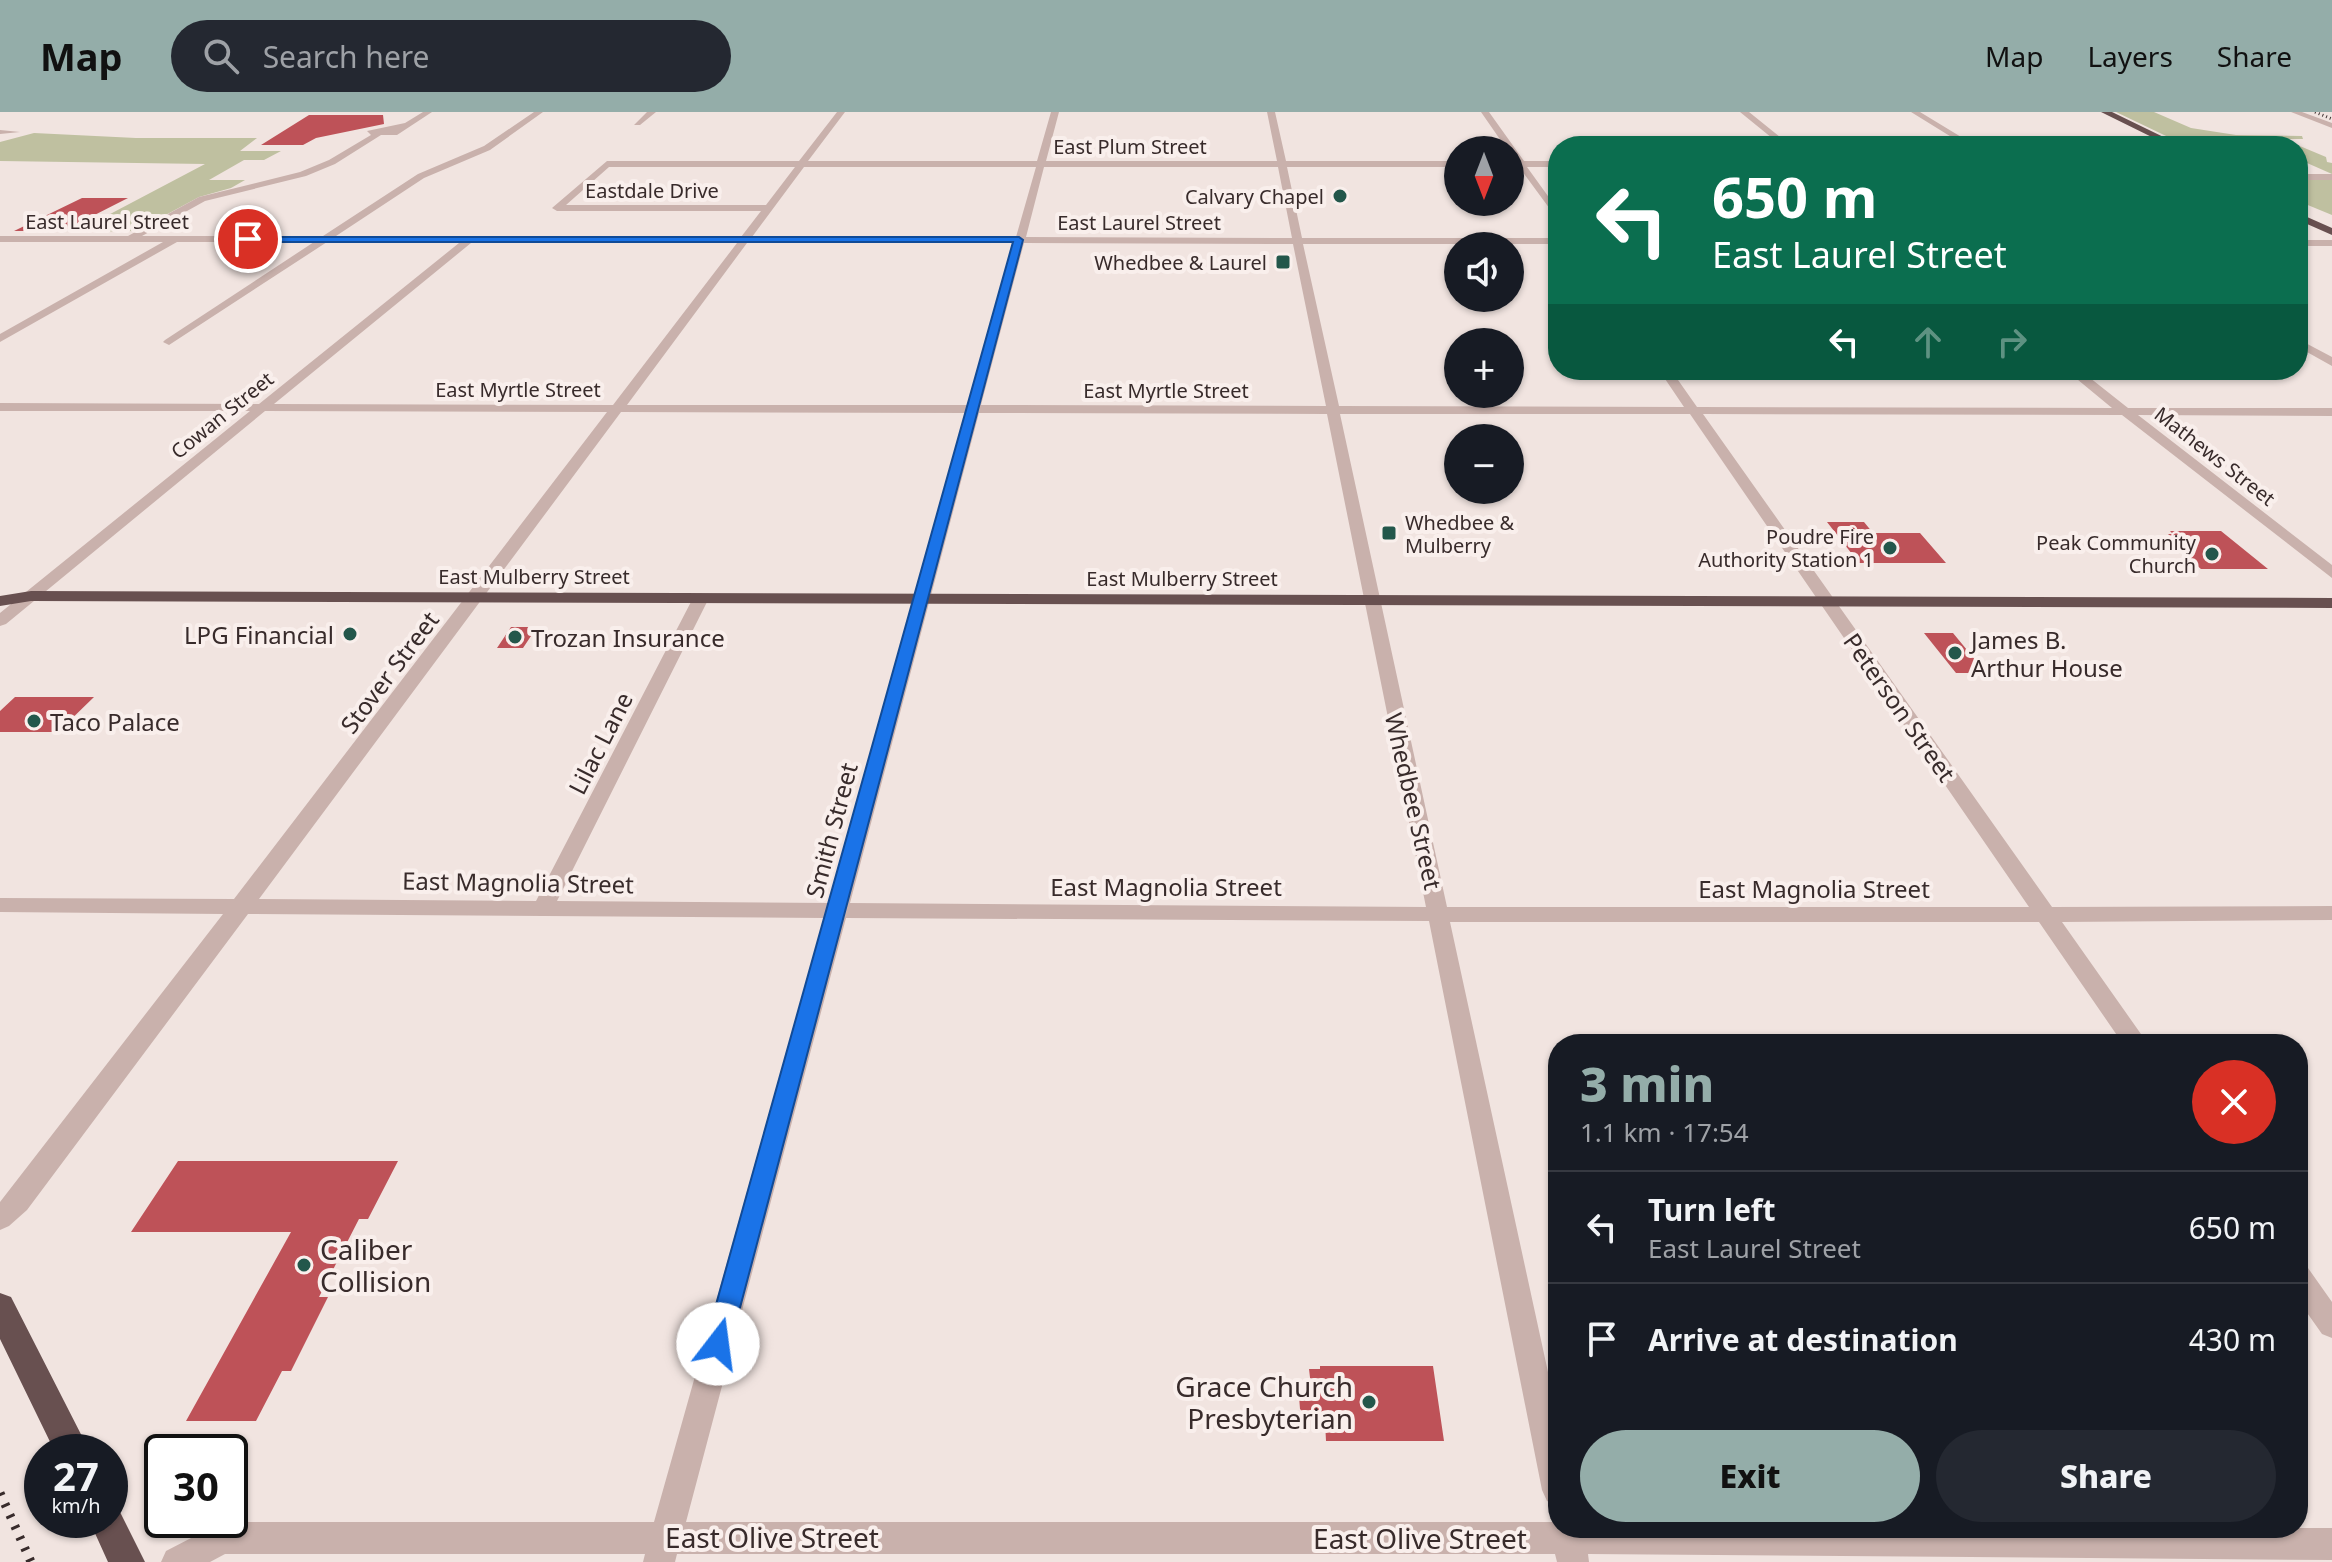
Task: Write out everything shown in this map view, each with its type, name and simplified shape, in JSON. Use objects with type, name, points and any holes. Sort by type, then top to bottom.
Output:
[{"type":"highway","points":[[2100,114],[2125,121],[2156,136]]},
{"type":"highway","points":[[2100,114],[2137,136]]},
{"type":"highway","points":[[2308,209],[2332,220]]},
{"type":"highway","points":[[2308,221],[2332,232]]},
{"type":"highway","name":"East Mulberry Street","points":[[0,591],[31,596],[2332,603]]},
{"type":"highway","name":"East Mulberry Street","points":[[0,601],[31,596]]},
{"type":"highway","points":[[0,1307],[64,1434]]},
{"type":"highway","points":[[115,1538],[127,1562]]},
{"type":"street","points":[[130,239],[202,199],[303,174],[332,162],[377,135],[399,131],[428,112]]},
{"type":"street","points":[[169,342],[421,176],[487,148],[539,112]]},
{"type":"street","points":[[637,123],[652,112]]},
{"type":"street","name":"Stover Street","points":[[0,1218],[18,1202],[841,112]]},
{"type":"street","name":"Smith Street","points":[[662,1549],[1055,112]]},
{"type":"street","name":"Whedbee Street","points":[[1271,112],[1548,1441]]},
{"type":"street","points":[[1485,112],[1502,136]]},
{"type":"street","points":[[1744,112],[1774,136]]},
{"type":"street","points":[[1915,112],[1955,136]]},
{"type":"street","points":[[2295,112],[2332,126]]},
{"type":"street","points":[[0,132],[16,132]]},
{"type":"street","name":"East Plum Street","points":[[803,163],[1444,164]]},
{"type":"street","name":"Eastdale Drive","points":[[768,208],[557,208],[607,164],[803,163]]},
{"type":"street","points":[[1524,164],[1548,164]]},
{"type":"street","points":[[1524,168],[1548,203]]},
{"type":"street","points":[[2308,177],[2332,177]]},
{"type":"street","name":"East Laurel Street","points":[[0,239],[1548,241]]},
{"type":"street","points":[[0,339],[175,239]]},
{"type":"street","name":"Cowan Street","points":[[0,621],[469,239]]},
{"type":"street","points":[[2308,243],[2332,243]]},
{"type":"street","points":[[2308,348],[2332,362]]},
{"type":"street","name":"Peterson Street","points":[[1672,380],[2129,1034]]},
{"type":"street","name":"Mathews Street","points":[[2085,380],[2332,573]]},
{"type":"street","name":"East Myrtle Street","points":[[0,407],[2332,412]]},
{"type":"street","name":"Lilac Lane","points":[[542,909],[701,598]]},
{"type":"street","name":"East Magnolia Street","points":[[0,905],[1440,914],[2332,913]]},
{"type":"street","points":[[2308,1291],[2332,1325]]},
{"type":"street","name":"East Olive Street","points":[[177,1562],[222,1538],[662,1549],[1569,1543],[2332,1544]]},
{"type":"green space","points":[[2116,112],[2154,112],[2191,128],[2236,135],[2302,136],[2166,136]]},
{"type":"green space","points":[[34,133],[136,138],[257,138],[240,151],[281,151],[264,160],[244,160],[209,180],[245,180],[231,188],[199,197],[136,231],[76,232],[205,164],[0,161],[0,142]]},
{"type":"green space","points":[[2308,149],[2332,163],[2332,174],[2308,163]]},
{"type":"green space","points":[[2332,179],[2332,215],[2308,205],[2308,180]]},
{"type":"building","points":[[309,115],[383,115],[384,124],[316,138],[303,145],[261,145]]},
{"type":"building","points":[[82,198],[128,198],[63,231],[14,231]]},
{"type":"building","name":"Poudre Fire Authority Station 1","points":[[1827,522],[1864,522],[1873,533],[1920,533],[1946,563],[1859,563]]},
{"type":"building","name":"Peak Community Church","points":[[2170,531],[2221,531],[2268,569],[2201,569],[2172,544],[2177,542],[2168,534],[2173,534]]},
{"type":"building","name":"Trozan Insurance","points":[[511,627],[537,627],[523,648],[497,648]]},
{"type":"building","name":"James B. Arthur House","points":[[1924,633],[1953,633],[1986,673],[1956,673]]},
{"type":"building","name":"Taco Palace","points":[[15,697],[94,697],[58,732],[0,732],[0,711]]},
{"type":"building","name":"Caliber Collision","points":[[178,1161],[398,1161],[368,1219],[359,1219],[319,1297],[328,1297],[291,1371],[282,1371],[256,1421],[186,1421],[291,1232],[131,1232]]},
{"type":"building","name":"Grace Church Presbyterian","points":[[1320,1366],[1433,1366],[1444,1441],[1326,1441],[1325,1421],[1310,1420],[1300,1409],[1299,1396],[1311,1386],[1309,1369],[1320,1369]]},
{"type":"railway","points":[[2315,112],[2332,119]]},
{"type":"railway","points":[[0,1493],[31,1562]]},
{"type":"place","name":"Calvary Chapel","points":[[1340,196]]},
{"type":"place","name":"Whedbee & Laurel","points":[[1283,262]]},
{"type":"place","name":"Whedbee & Mulberry","points":[[1389,533]]},
{"type":"place","name":"Poudre Fire Authority Station 1","points":[[1890,548]]},
{"type":"place","name":"Peak Community Church","points":[[2212,554]]},
{"type":"place","name":"LPG Financial","points":[[350,634]]},
{"type":"place","name":"Trozan Insurance","points":[[515,637]]},
{"type":"place","name":"James B. Arthur House","points":[[1955,653]]},
{"type":"place","name":"Taco Palace","points":[[34,721]]},
{"type":"place","name":"Caliber Collision","points":[[304,1265]]},
{"type":"place","name":"Grace Church Presbyterian","points":[[1369,1402]]},
{"type":"route","points":[[248,239],[1019,240],[718,1344]]}]
